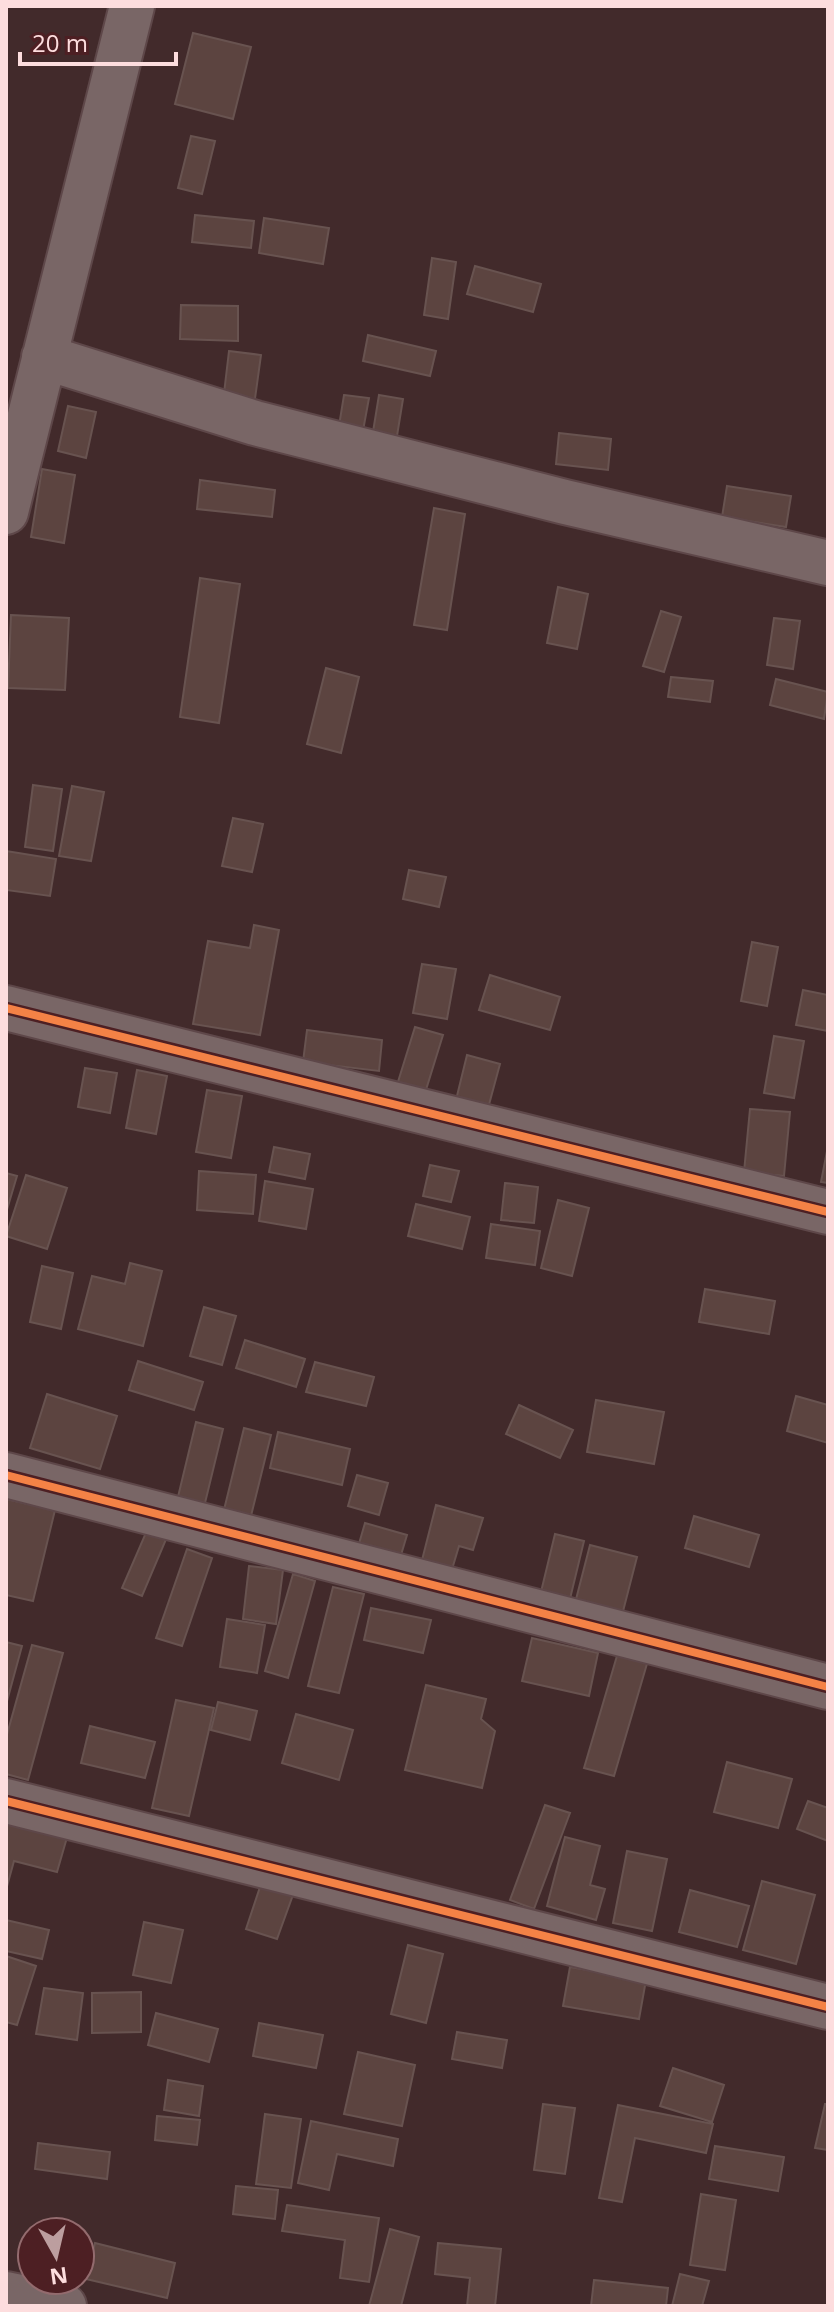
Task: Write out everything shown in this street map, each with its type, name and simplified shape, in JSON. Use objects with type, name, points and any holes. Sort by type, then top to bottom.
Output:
[{"type":"street","points":[[6,512],[132,6]]},
{"type":"street","points":[[44,357],[255,423],[565,502],[828,563]]},
{"type":"street","points":[[6,1008],[828,1212]]},
{"type":"street","points":[[6,1475],[828,1687]]},
{"type":"street","points":[[6,1801],[828,2007]]},
{"type":"street","points":[[6,2294],[64,2306]]},
{"type":"building","points":[[193,33],[251,47],[233,119],[175,104]]},
{"type":"building","points":[[191,136],[215,141],[202,194],[178,188]]},
{"type":"building","points":[[195,215],[254,221],[251,248],[192,242]]},
{"type":"building","points":[[264,218],[329,228],[323,264],[259,253]]},
{"type":"building","points":[[432,258],[456,262],[448,319],[424,315]]},
{"type":"building","points":[[475,266],[541,284],[533,312],[467,294]]},
{"type":"building","points":[[181,305],[238,306],[238,341],[180,339]]},
{"type":"building","points":[[368,335],[436,351],[430,376],[363,361]]},
{"type":"building","points":[[229,351],[261,355],[254,406],[223,402]]},
{"type":"building","points":[[344,395],[369,398],[362,436],[338,432]]},
{"type":"building","points":[[379,395],[403,399],[396,442],[372,438]]},
{"type":"building","points":[[68,406],[96,412],[86,458],[58,451]]},
{"type":"building","points":[[559,433],[611,439],[608,470],[556,464]]},
{"type":"building","points":[[42,469],[75,475],[64,543],[31,537]]},
{"type":"building","points":[[200,480],[275,490],[272,517],[197,509]]},
{"type":"building","points":[[727,486],[791,496],[786,527],[722,517]]},
{"type":"building","points":[[434,508],[465,514],[447,630],[414,625]]},
{"type":"building","points":[[200,578],[240,584],[219,723],[180,717]]},
{"type":"building","points":[[558,587],[588,594],[577,649],[547,643]]},
{"type":"building","points":[[661,611],[681,617],[664,672],[643,666]]},
{"type":"building","points":[[11,615],[69,618],[65,690],[8,688]]},
{"type":"building","points":[[774,618],[800,621],[793,669],[767,665]]},
{"type":"building","points":[[326,668],[359,677],[341,753],[307,744]]},
{"type":"building","points":[[671,677],[713,681],[710,702],[668,697]]},
{"type":"building","points":[[776,679],[828,692],[824,719],[770,705]]},
{"type":"building","points":[[33,785],[62,789],[53,851],[25,847]]},
{"type":"building","points":[[72,786],[104,792],[91,861],[59,856]]},
{"type":"building","points":[[233,818],[263,824],[252,872],[222,866]]},
{"type":"building","points":[[6,851],[56,859],[50,896],[6,890]]},
{"type":"building","points":[[409,870],[446,877],[439,907],[403,899]]},
{"type":"building","points":[[254,925],[279,930],[260,1035],[193,1024],[208,941],[250,948]]},
{"type":"building","points":[[752,942],[778,947],[767,1006],[741,1001]]},
{"type":"building","points":[[422,964],[456,969],[447,1019],[413,1013]]},
{"type":"building","points":[[490,975],[560,997],[550,1030],[479,1010]]},
{"type":"building","points":[[803,990],[828,995],[828,1031],[796,1025]]},
{"type":"building","points":[[415,1027],[443,1035],[425,1093],[397,1085]]},
{"type":"building","points":[[307,1030],[382,1040],[379,1071],[303,1062]]},
{"type":"building","points":[[774,1036],[804,1041],[794,1098],[764,1093]]},
{"type":"building","points":[[467,1055],[500,1064],[487,1112],[455,1104]]},
{"type":"building","points":[[85,1068],[117,1073],[110,1113],[78,1107]]},
{"type":"building","points":[[137,1070],[167,1076],[156,1134],[126,1128]]},
{"type":"building","points":[[207,1090],[242,1096],[231,1158],[196,1152]]},
{"type":"building","points":[[750,1109],[790,1112],[784,1176],[744,1172]]},
{"type":"building","points":[[828,1146],[828,1183],[821,1182]]},
{"type":"building","points":[[274,1147],[310,1154],[305,1179],[269,1172]]},
{"type":"building","points":[[430,1165],[459,1171],[451,1202],[423,1196]]},
{"type":"building","points":[[199,1171],[256,1175],[253,1214],[197,1210]]},
{"type":"building","points":[[6,1173],[17,1176],[6,1213]]},
{"type":"building","points":[[26,1175],[67,1188],[47,1249],[6,1236]]},
{"type":"building","points":[[265,1181],[313,1189],[306,1229],[259,1221]]},
{"type":"building","points":[[505,1183],[538,1187],[534,1223],[501,1220]]},
{"type":"building","points":[[558,1200],[589,1208],[572,1276],[541,1268]]},
{"type":"building","points":[[416,1204],[470,1217],[462,1249],[408,1236]]},
{"type":"building","points":[[491,1224],[540,1231],[535,1265],[486,1258]]},
{"type":"building","points":[[130,1263],[162,1271],[143,1346],[78,1329],[92,1276],[125,1284]]},
{"type":"building","points":[[42,1266],[73,1273],[61,1329],[30,1322]]},
{"type":"building","points":[[705,1289],[775,1301],[769,1334],[699,1322]]},
{"type":"building","points":[[204,1307],[236,1316],[222,1365],[190,1356]]},
{"type":"building","points":[[245,1340],[305,1359],[296,1387],[236,1368]]},
{"type":"building","points":[[138,1361],[203,1382],[194,1410],[129,1390]]},
{"type":"building","points":[[315,1362],[374,1377],[366,1406],[306,1392]]},
{"type":"building","points":[[47,1394],[117,1416],[100,1469],[30,1448]]},
{"type":"building","points":[[796,1396],[828,1405],[828,1443],[787,1431]]},
{"type":"building","points":[[596,1400],[664,1412],[654,1464],[587,1452]]},
{"type":"building","points":[[519,1405],[573,1430],[560,1458],[506,1434]]},
{"type":"building","points":[[196,1422],[223,1429],[204,1507],[177,1501]]},
{"type":"building","points":[[244,1428],[271,1435],[249,1524],[222,1518]]},
{"type":"building","points":[[278,1432],[350,1449],[342,1485],[270,1468]]},
{"type":"building","points":[[357,1475],[388,1483],[379,1515],[348,1506]]},
{"type":"building","points":[[6,1499],[55,1510],[33,1601],[6,1595]]},
{"type":"building","points":[[436,1505],[483,1518],[473,1550],[459,1546],[450,1576],[420,1568]]},
{"type":"building","points":[[694,1516],[759,1535],[749,1567],[685,1548]]},
{"type":"building","points":[[365,1523],[407,1535],[398,1565],[356,1554]]},
{"type":"building","points":[[148,1528],[167,1537],[142,1596],[122,1588]]},
{"type":"building","points":[[555,1534],[584,1541],[569,1603],[540,1596]]},
{"type":"building","points":[[590,1545],[637,1557],[620,1623],[573,1611]]},
{"type":"building","points":[[187,1549],[212,1558],[182,1646],[156,1638]]},
{"type":"building","points":[[249,1566],[283,1570],[276,1624],[243,1619]]},
{"type":"building","points":[[293,1574],[315,1581],[288,1678],[265,1671]]},
{"type":"building","points":[[333,1587],[364,1594],[339,1693],[308,1686]]},
{"type":"building","points":[[371,1608],[431,1620],[423,1653],[364,1640]]},
{"type":"building","points":[[227,1619],[265,1625],[257,1673],[220,1667]]},
{"type":"building","points":[[532,1638],[598,1653],[589,1696],[522,1681]]},
{"type":"building","points":[[6,1642],[22,1646],[6,1705]]},
{"type":"building","points":[[32,1645],[63,1653],[28,1780],[6,1774],[6,1738]]},
{"type":"building","points":[[619,1649],[649,1657],[614,1776],[584,1768]]},
{"type":"building","points":[[426,1685],[486,1699],[481,1719],[495,1731],[482,1788],[405,1770]]},
{"type":"building","points":[[176,1700],[214,1708],[189,1816],[152,1808]]},
{"type":"building","points":[[218,1702],[257,1711],[250,1740],[211,1730]]},
{"type":"building","points":[[296,1714],[353,1730],[339,1780],[282,1763]]},
{"type":"building","points":[[90,1726],[155,1742],[145,1778],[81,1763]]},
{"type":"building","points":[[727,1762],[792,1779],[778,1828],[714,1812]]},
{"type":"building","points":[[808,1801],[828,1808],[828,1841],[797,1829]]},
{"type":"building","points":[[545,1805],[570,1813],[534,1909],[510,1900]]},
{"type":"building","points":[[6,1818],[68,1834],[57,1872],[14,1861],[6,1890]]},
{"type":"building","points":[[565,1837],[600,1846],[590,1885],[605,1889],[596,1920],[547,1906]]},
{"type":"building","points":[[627,1851],[667,1859],[652,1931],[613,1923]]},
{"type":"building","points":[[262,1881],[294,1892],[277,1939],[246,1929]]},
{"type":"building","points":[[762,1881],[815,1895],[796,1964],[743,1950]]},
{"type":"building","points":[[690,1890],[749,1906],[737,1947],[679,1932]]},
{"type":"building","points":[[6,1920],[49,1930],[42,1959],[6,1951]]},
{"type":"building","points":[[144,1922],[183,1930],[171,1983],[133,1975]]},
{"type":"building","points":[[408,1945],[443,1954],[426,2023],[391,2014]]},
{"type":"building","points":[[6,1956],[36,1966],[17,2025],[6,2022]]},
{"type":"building","points":[[570,1967],[646,1980],[639,2019],[563,2006]]},
{"type":"building","points":[[44,1988],[83,1993],[77,2040],[36,2034]]},
{"type":"building","points":[[141,1992],[141,2032],[92,2033],[92,1993]]},
{"type":"building","points":[[156,2013],[218,2029],[209,2062],[148,2045]]},
{"type":"building","points":[[259,2023],[323,2035],[316,2068],[253,2056]]},
{"type":"building","points":[[457,2032],[507,2040],[502,2068],[452,2059]]},
{"type":"building","points":[[358,2052],[415,2065],[402,2126],[344,2114]]},
{"type":"building","points":[[673,2068],[724,2085],[712,2122],[660,2106]]},
{"type":"building","points":[[168,2080],[203,2086],[199,2116],[164,2110]]},
{"type":"building","points":[[543,2104],[575,2108],[565,2174],[534,2170]]},
{"type":"building","points":[[825,2104],[828,2104],[828,2150],[815,2148]]},
{"type":"building","points":[[618,2105],[713,2124],[706,2153],[635,2138],[622,2202],[599,2198]]},
{"type":"building","points":[[265,2114],[301,2119],[291,2188],[256,2184]]},
{"type":"building","points":[[157,2116],[200,2120],[197,2145],[155,2140]]},
{"type":"building","points":[[311,2121],[398,2139],[393,2166],[337,2154],[329,2190],[298,2183]]},
{"type":"building","points":[[38,2143],[110,2152],[107,2179],[35,2169]]},
{"type":"building","points":[[715,2146],[784,2157],[778,2191],[709,2179]]},
{"type":"building","points":[[236,2186],[278,2190],[275,2219],[233,2214]]},
{"type":"building","points":[[701,2194],[736,2200],[725,2270],[690,2265]]},
{"type":"building","points":[[287,2205],[379,2218],[369,2282],[340,2278],[345,2240],[282,2231]]},
{"type":"building","points":[[390,2229],[419,2237],[401,2306],[369,2306]]},
{"type":"building","points":[[96,2243],[175,2263],[167,2298],[96,2281]]},
{"type":"building","points":[[438,2243],[501,2249],[495,2306],[467,2306],[470,2278],[435,2274]]},
{"type":"building","points":[[680,2274],[709,2281],[702,2306],[672,2306]]},
{"type":"building","points":[[594,2280],[668,2288],[666,2306],[591,2306]]},
{"type":"cycle path","points":[[6,1008],[828,1212]]},
{"type":"cycle path","points":[[6,1475],[828,1687]]},
{"type":"cycle path","points":[[6,1801],[828,2007]]}]
